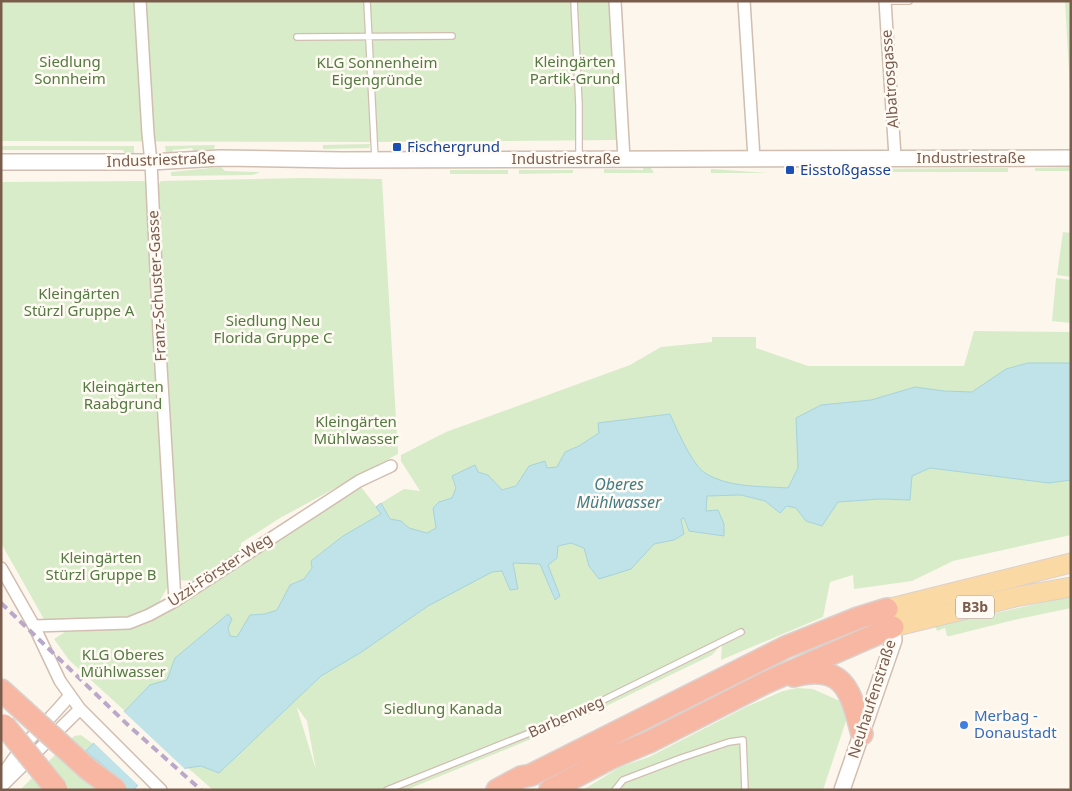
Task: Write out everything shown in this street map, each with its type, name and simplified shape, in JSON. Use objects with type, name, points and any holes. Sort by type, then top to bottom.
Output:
[{"type":"highway","points":[[511,790],[524,783],[531,776],[786,647],[858,618],[890,618]]},
{"type":"highway","points":[[550,790],[611,758],[649,742],[890,618]]},
{"type":"highway","points":[[765,683],[812,673],[829,675],[842,683],[851,695],[862,734]]},
{"type":"highway","points":[[1,690],[89,770],[116,790]]},
{"type":"highway","points":[[3,723],[57,790]]},
{"type":"highway","points":[[497,790],[521,777],[531,776]]},
{"type":"main road","name":"B3b","points":[[890,618],[1071,563]]},
{"type":"main road","name":"B3b","points":[[890,618],[1071,587]]},
{"type":"street","name":"Franz-Schuster-Gasse","points":[[140,1],[151,162],[158,324],[175,601]]},
{"type":"street","points":[[615,1],[624,158]]},
{"type":"street","points":[[744,1],[754,158]]},
{"type":"street","name":"Albatrosgasse","points":[[885,1],[896,157]]},
{"type":"street","name":"Industriestraße","points":[[1,162],[151,162],[220,158],[375,160],[896,157],[1071,158]]},
{"type":"street","name":"Uzzi-Förster-Weg","points":[[34,626],[128,623],[149,615],[175,601],[360,481],[391,466]]},
{"type":"street","points":[[1,568],[34,626],[60,680],[80,709],[161,790]]},
{"type":"street","name":"Neuhaufenstraße","points":[[842,790],[894,640],[890,618]]},
{"type":"street","points":[[3,772],[70,695]]},
{"type":"street","points":[[1,787],[80,709]]},
{"type":"lane","points":[[367,1],[375,160]]},
{"type":"lane","points":[[574,1],[579,105],[579,159]]},
{"type":"lane","points":[[885,1],[909,1]]},
{"type":"lane","points":[[297,37],[368,35],[452,36]]},
{"type":"lane","name":"Barbenweg","points":[[387,790],[567,718],[741,632]]},
{"type":"lane","points":[[615,790],[623,780],[729,742],[743,740],[745,790]]},
{"type":"green space","points":[[1,1],[610,1],[617,140],[374,142],[1,141]]},
{"type":"green space","points":[[1065,1],[1071,1],[1071,107]]},
{"type":"green space","points":[[370,144],[369,148],[323,149],[323,145]]},
{"type":"green space","points":[[215,145],[214,149],[194,151],[192,148],[173,150],[172,154],[166,154],[165,146]]},
{"type":"green space","points":[[1,146],[134,146],[134,158],[127,157],[123,150],[1,150]]},
{"type":"green space","points":[[649,165],[654,173],[604,173],[604,169],[643,170],[643,166]]},
{"type":"green space","points":[[844,165],[845,169],[1008,168],[1008,172],[824,172],[828,167]]},
{"type":"green space","points":[[221,167],[225,171],[260,172],[253,175],[171,176],[171,172]]},
{"type":"green space","points":[[1071,167],[1071,171],[1035,171],[1035,168]]},
{"type":"green space","points":[[711,169],[768,173],[711,173]]},
{"type":"green space","points":[[450,170],[508,170],[508,174],[450,174]]},
{"type":"green space","points":[[519,170],[573,170],[573,173],[519,174]]},
{"type":"green space","points":[[303,178],[382,179],[398,454],[280,518],[241,543],[241,551],[195,581],[177,580],[157,187],[161,181]]},
{"type":"green space","points":[[148,181],[169,557],[167,588],[158,604],[132,619],[45,621],[1,543],[1,182]]},
{"type":"green space","points":[[1063,232],[1071,233],[1071,277],[1057,275]]},
{"type":"green space","points":[[1056,278],[1071,280],[1071,323],[1052,321]]},
{"type":"green space","points":[[974,331],[1071,332],[1071,363],[1028,363],[1006,369],[972,392],[915,387],[871,400],[821,405],[796,418],[798,468],[788,488],[743,485],[709,476],[702,471],[688,451],[670,414],[599,423],[600,433],[565,452],[557,468],[547,469],[530,466],[516,486],[502,490],[488,475],[453,476],[456,488],[452,498],[439,502],[436,528],[427,533],[409,528],[401,521],[390,519],[381,503],[404,489],[420,491],[401,461],[401,455],[446,432],[630,365],[661,347],[712,342],[712,337],[756,337],[756,348],[808,366],[964,366]]},
{"type":"green space","name":"Siedlung Kanada","points":[[930,468],[1049,483],[1071,480],[1071,535],[953,561],[912,581],[854,589],[853,575],[830,582],[823,617],[721,660],[722,644],[712,655],[571,723],[406,790],[213,790],[188,768],[201,766],[219,773],[321,676],[360,653],[428,606],[492,571],[502,571],[510,590],[518,588],[513,563],[540,563],[554,600],[560,596],[548,565],[557,546],[571,543],[585,548],[589,566],[631,569],[654,544],[674,540],[684,534],[680,519],[706,511],[707,496],[741,495],[765,501],[780,513],[788,506],[796,508],[806,521],[838,502],[880,499],[909,500],[912,476]],"holes":[[[297,707],[307,721],[316,770]]]},
{"type":"green space","name":"KLG Oberes Mühlwasser","points":[[361,487],[382,514],[343,536],[311,561],[312,568],[304,579],[290,585],[277,610],[265,614],[250,615],[237,637],[230,636],[228,614],[175,658],[167,681],[150,685],[126,712],[69,660],[54,639],[65,632],[130,629],[150,619]]},
{"type":"green space","points":[[1071,596],[1071,608],[950,636],[947,636],[945,628],[937,631],[934,623],[953,618],[970,619]]},
{"type":"green space","points":[[797,688],[813,689],[842,702],[846,711],[846,721],[823,790],[583,790],[620,767],[649,757],[746,707],[783,691]]},
{"type":"green space","points":[[81,735],[93,744],[86,751],[111,772],[117,784],[113,790],[20,790],[74,736]]},
{"type":"water","name":"Oberes Mühlwasser","points":[[1028,363],[1071,363],[1071,480],[1049,483],[930,468],[912,476],[910,500],[880,499],[838,502],[822,526],[806,521],[796,508],[787,506],[780,513],[765,501],[741,495],[707,496],[706,511],[718,510],[724,524],[724,536],[689,531],[684,518],[681,519],[684,534],[674,540],[654,544],[631,569],[599,579],[589,566],[584,548],[571,543],[558,546],[557,558],[548,565],[560,596],[555,600],[540,564],[513,563],[518,589],[510,590],[502,571],[492,572],[428,606],[360,653],[321,676],[219,773],[201,766],[146,774],[134,790],[113,790],[117,784],[111,772],[86,751],[150,685],[167,680],[175,658],[228,614],[232,619],[228,628],[230,636],[237,637],[250,615],[265,614],[277,610],[290,585],[304,579],[312,568],[311,561],[343,536],[381,514],[376,507],[381,503],[390,519],[401,521],[409,528],[427,533],[436,528],[433,508],[439,502],[452,498],[456,488],[452,476],[475,465],[478,472],[488,475],[502,490],[516,486],[529,466],[545,461],[547,468],[557,467],[565,452],[579,446],[599,433],[598,423],[670,414],[690,455],[705,473],[714,478],[735,484],[788,488],[798,468],[796,418],[821,405],[871,400],[915,387],[972,392],[1006,369]]},
{"type":"pier","points":[[123,711],[187,771],[147,777],[139,786],[92,741]]},
{"type":"railway","points":[[1,603],[128,725],[201,790]]},
{"type":"place","name":"Fischergrund","points":[[397,147]]},
{"type":"place","name":"Eisstoßgasse","points":[[790,170]]},
{"type":"place","name":"Merbag - Donaustadt","points":[[964,725]]},
{"type":"park label","name":"Siedlung Sonnheim","points":[[70,70]]},
{"type":"park label","name":"Kleingärten Partik-Grund","points":[[575,70]]},
{"type":"park label","name":"KLG Sonnenheim Eigengründe","points":[[377,72]]},
{"type":"park label","name":"Kleingärten Stürzl Gruppe A","points":[[79,302]]},
{"type":"park label","name":"Siedlung Neu Florida Gruppe C","points":[[273,330]]},
{"type":"park label","name":"Kleingärten Raabgrund","points":[[123,396]]},
{"type":"park label","name":"Kleingärten Mühlwasser","points":[[356,430]]},
{"type":"park label","name":"Kleingärten Stürzl Gruppe B","points":[[101,566]]}]
